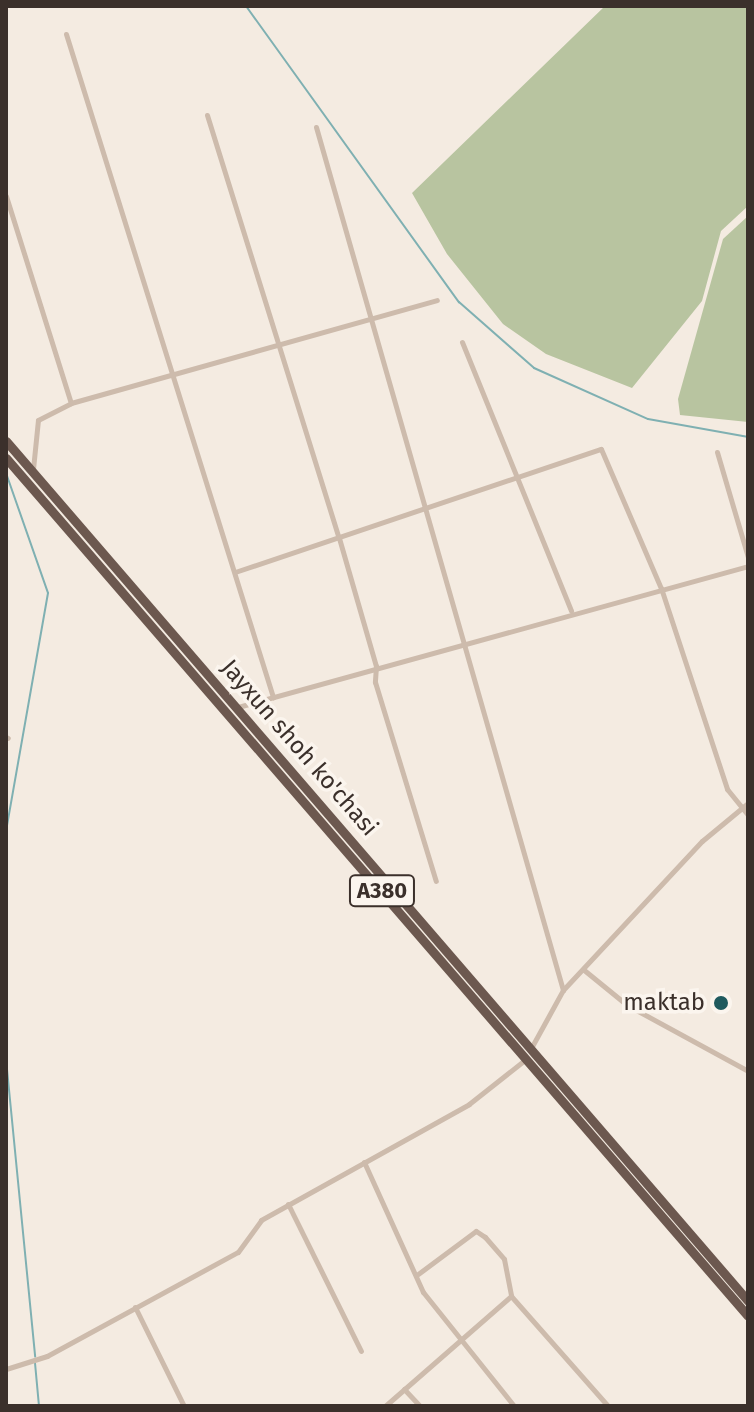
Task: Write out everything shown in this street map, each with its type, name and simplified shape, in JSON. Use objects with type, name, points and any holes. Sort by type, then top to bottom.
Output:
[{"type":"highway","name":"Jayxun shoh ko'chasi","points":[[6,441],[237,707],[748,1316]]},
{"type":"highway","name":"Jayxun shoh ko'chasi","points":[[6,458],[748,1301]]},
{"type":"street","points":[[66,34],[273,697]]},
{"type":"street","points":[[207,115],[339,538],[376,666],[375,682],[436,881]]},
{"type":"street","points":[[316,127],[424,509],[467,643],[563,990]]},
{"type":"street","points":[[6,196],[71,403]]},
{"type":"street","points":[[33,473],[38,420],[71,403],[371,316],[437,300]]},
{"type":"street","points":[[462,342],[571,611]]},
{"type":"street","points":[[235,572],[515,479],[594,449],[607,453],[661,588],[727,789],[748,815]]},
{"type":"street","points":[[717,452],[748,557]]},
{"type":"street","points":[[237,707],[571,611],[748,566]]},
{"type":"street","points":[[6,1369],[47,1356],[238,1252],[261,1220],[469,1104],[528,1053],[563,990],[702,841],[748,803]]},
{"type":"street","points":[[584,970],[627,1005],[748,1071]]},
{"type":"street","points":[[364,1162],[418,1274],[458,1342],[514,1406]]},
{"type":"street","points":[[288,1204],[361,1351]]},
{"type":"street","points":[[418,1274],[476,1231],[504,1259],[511,1296],[608,1406]]},
{"type":"street","points":[[385,1406],[511,1296]]},
{"type":"street","points":[[135,1307],[184,1406]]},
{"type":"street","points":[[404,1389],[420,1406]]},
{"type":"green space","points":[[605,6],[748,6],[748,206],[721,231],[702,301],[632,388],[546,354],[503,324],[447,254],[412,193]]},
{"type":"green space","points":[[748,216],[748,422],[680,415],[678,399],[723,239]]},
{"type":"waterway","points":[[246,6],[459,302],[534,368],[648,419],[748,437]]},
{"type":"waterway","points":[[6,473],[48,593],[6,832]]},
{"type":"waterway","points":[[6,1059],[35,1357]]},
{"type":"waterway","points":[[35,1363],[39,1406]]},
{"type":"place","name":"maktab","points":[[721,1003]]}]
